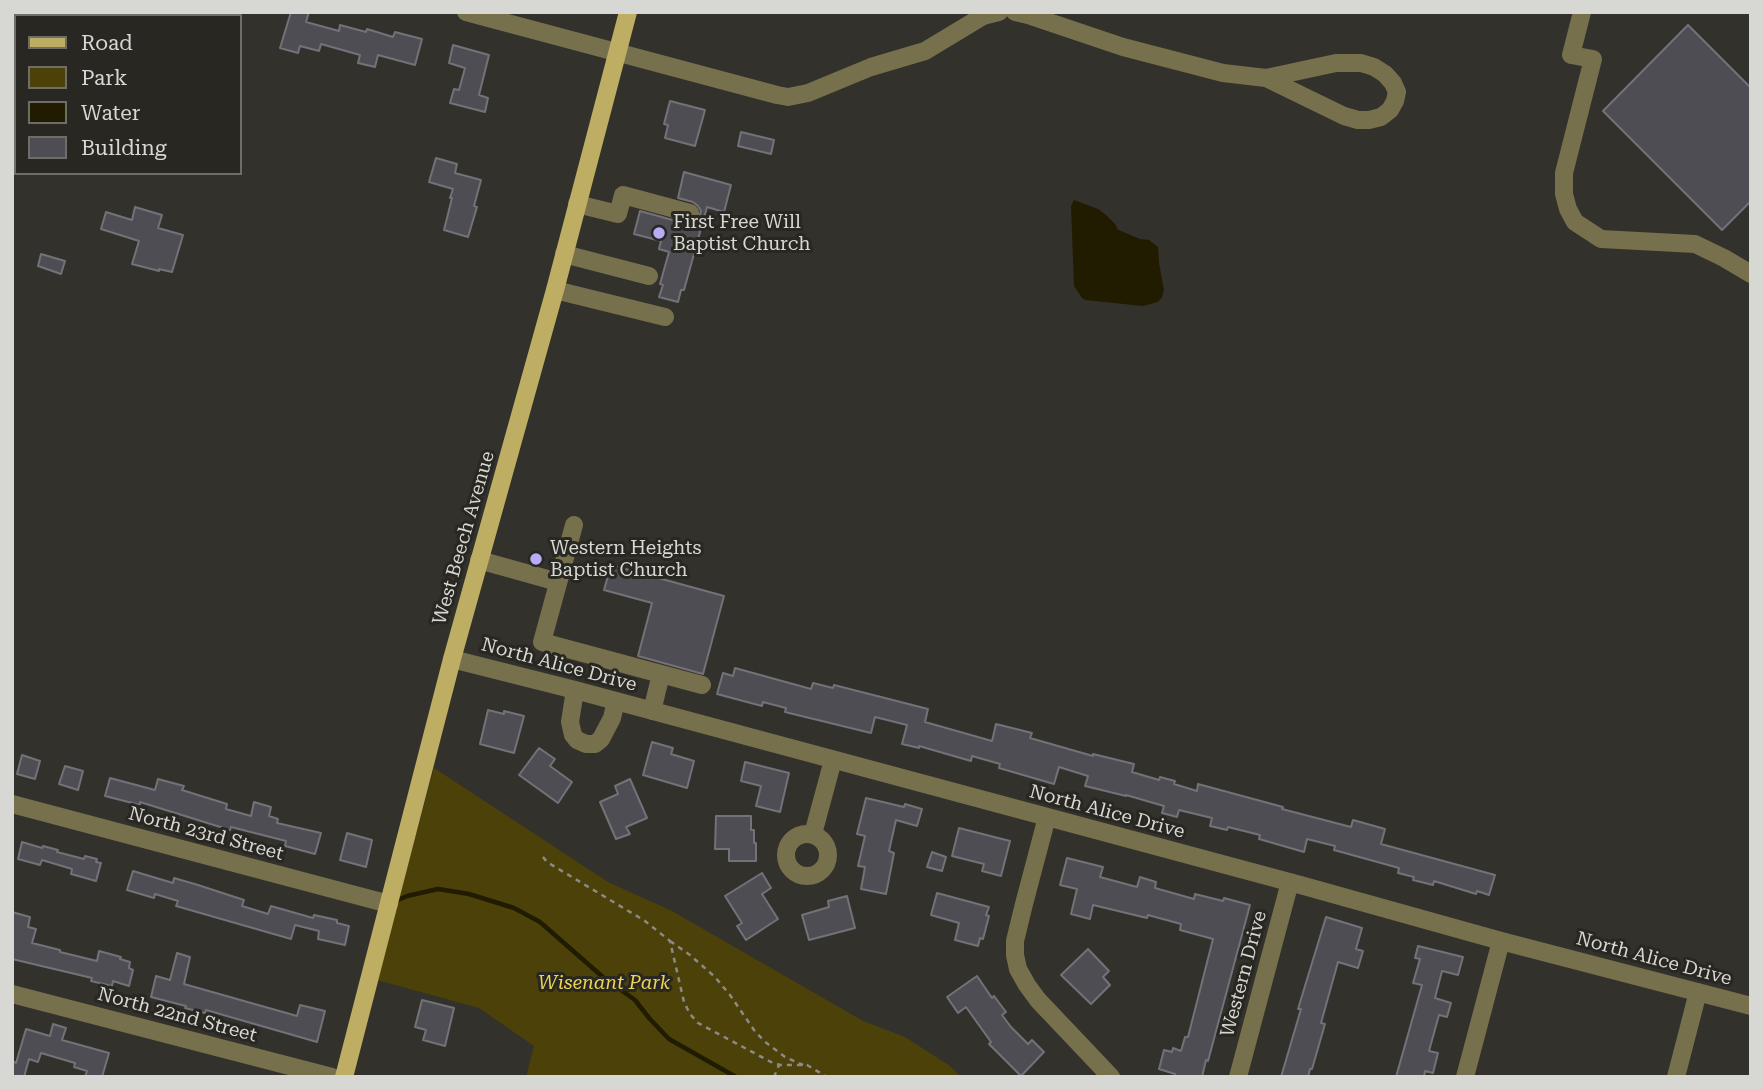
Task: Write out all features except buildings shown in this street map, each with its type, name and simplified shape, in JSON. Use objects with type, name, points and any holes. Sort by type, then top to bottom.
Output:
[{"type":"main road","name":"West Beech Avenue","points":[[344,1077],[452,659],[555,290],[628,12]]},
{"type":"street","points":[[466,12],[777,95],[797,96],[871,67],[925,51],[984,16],[999,12]]},
{"type":"street","points":[[1015,12],[1123,47],[1223,73],[1266,78],[1336,63],[1361,63],[1385,74],[1397,92],[1390,110],[1381,117],[1358,120],[1344,116],[1266,78]]},
{"type":"street","points":[[1582,12],[1571,55],[1593,59],[1564,173],[1566,202],[1575,222],[1601,239],[1695,244],[1751,274]]},
{"type":"street","points":[[577,204],[618,214],[624,195],[690,212]]},
{"type":"street","points":[[564,254],[649,276]]},
{"type":"street","points":[[555,290],[665,317]]},
{"type":"street","points":[[574,525],[542,642],[702,685]]},
{"type":"street","points":[[479,560],[558,582]]},
{"type":"street","name":"North Alice Drive","points":[[452,659],[1751,1006]]},
{"type":"street","points":[[652,711],[661,674]]},
{"type":"street","points":[[575,690],[570,722],[573,735],[586,744],[594,744],[601,739],[612,718],[616,701]]},
{"type":"street","points":[[813,834],[833,760]]},
{"type":"street","name":"North 23rd Street","points":[[12,804],[389,904]]},
{"type":"street","points":[[1047,817],[1021,916],[1015,955],[1023,977],[1038,1000],[1111,1077]]},
{"type":"street","name":"Western Drive","points":[[1238,1077],[1290,882]]},
{"type":"street","points":[[1465,1077],[1501,940]]},
{"type":"street","points":[[1676,1077],[1698,992]]},
{"type":"street","name":"North 22nd Street","points":[[12,994],[332,1077]]},
{"type":"path","points":[[543,857],[547,862],[645,921],[690,955],[715,977],[764,1041],[785,1057],[827,1077]]},
{"type":"path","points":[[670,941],[684,1002],[698,1023],[779,1065],[804,1066]]},
{"type":"path","points":[[774,1077],[779,1065]]},
{"type":"green space","name":"Wisenant Park","points":[[434,768],[608,882],[672,911],[863,1021],[905,1037],[950,1066],[961,1077],[526,1077],[534,1046],[479,1008],[377,980]]},
{"type":"water","points":[[1074,200],[1098,209],[1117,229],[1149,240],[1158,247],[1164,290],[1158,302],[1143,306],[1082,298],[1074,286],[1071,206]]},
{"type":"waterway","points":[[398,900],[438,889],[469,894],[514,908],[540,922],[604,978],[635,1000],[669,1039],[736,1077]]},
{"type":"place","name":"First Free Will Baptist Church","points":[[659,233]]},
{"type":"place","name":"Western Heights Baptist Church","points":[[536,559]]}]
